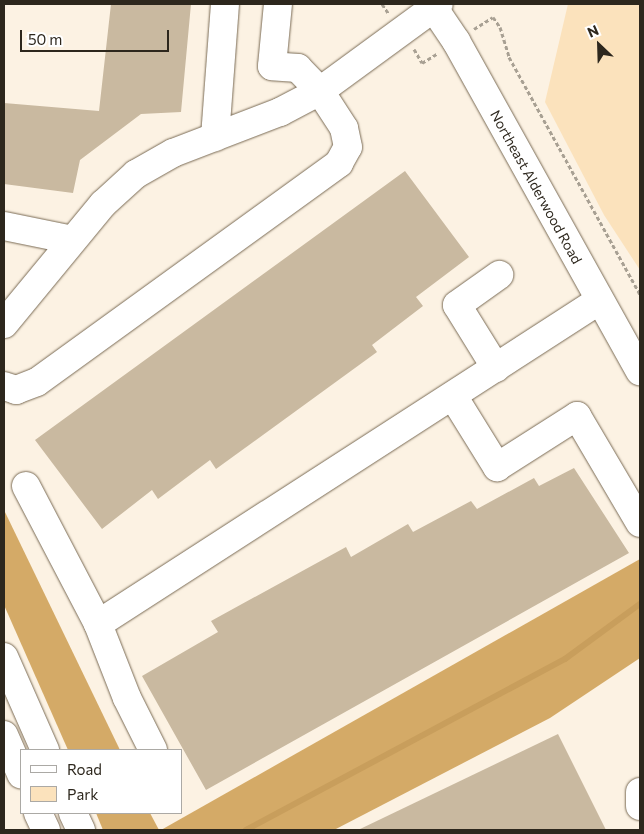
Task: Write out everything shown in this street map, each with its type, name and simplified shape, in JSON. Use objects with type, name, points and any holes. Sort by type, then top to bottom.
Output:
[{"type":"street","points":[[215,137],[225,4]]},
{"type":"street","points":[[4,386],[16,390],[37,382],[339,163],[348,147],[344,128],[320,91],[298,68],[272,66],[278,4]]},
{"type":"street","points":[[4,324],[15,293],[73,240],[103,204],[136,174],[173,153],[280,112],[320,91],[441,5]]},
{"type":"street","name":"Northeast Alderwood Road","points":[[441,5],[640,371]]},
{"type":"street","points":[[4,226],[73,240]]},
{"type":"street","points":[[496,368],[457,305],[499,275]]},
{"type":"street","points":[[98,624],[600,300]]},
{"type":"street","points":[[452,396],[496,467],[577,416],[640,523]]},
{"type":"street","points":[[26,486],[98,624],[127,698],[152,749]]},
{"type":"street","points":[[4,656],[45,749]]},
{"type":"street","points":[[4,735],[20,772]]},
{"type":"street","points":[[640,792],[640,806]]},
{"type":"street","points":[[38,814],[46,830]]},
{"type":"street","points":[[73,814],[81,830]]},
{"type":"path","points":[[493,17],[509,57],[640,294]]},
{"type":"green space","points":[[568,4],[640,4],[640,270],[604,215],[545,102]]},
{"type":"shaded area","points":[[4,510],[120,749],[68,749],[4,605]]},
{"type":"shaded area","points":[[640,559],[640,658],[550,718],[334,830],[161,830]]},
{"type":"shaded area","points":[[96,814],[151,814],[159,830],[103,830]]},
{"type":"building","points":[[111,4],[191,4],[181,112],[141,114],[80,160],[73,193],[4,184],[4,103],[99,111]]},
{"type":"building","points":[[405,171],[469,257],[416,297],[423,306],[372,345],[377,352],[216,469],[210,460],[158,499],[152,490],[102,529],[35,440]]},
{"type":"building","points":[[574,468],[629,553],[206,790],[142,676],[218,632],[211,621],[346,547],[351,557],[408,524],[413,532],[471,501],[477,509],[534,478],[539,486]]},
{"type":"building","points":[[558,734],[606,830],[358,830]]},
{"type":"waterway","points":[[246,830],[565,659],[640,604]]}]
